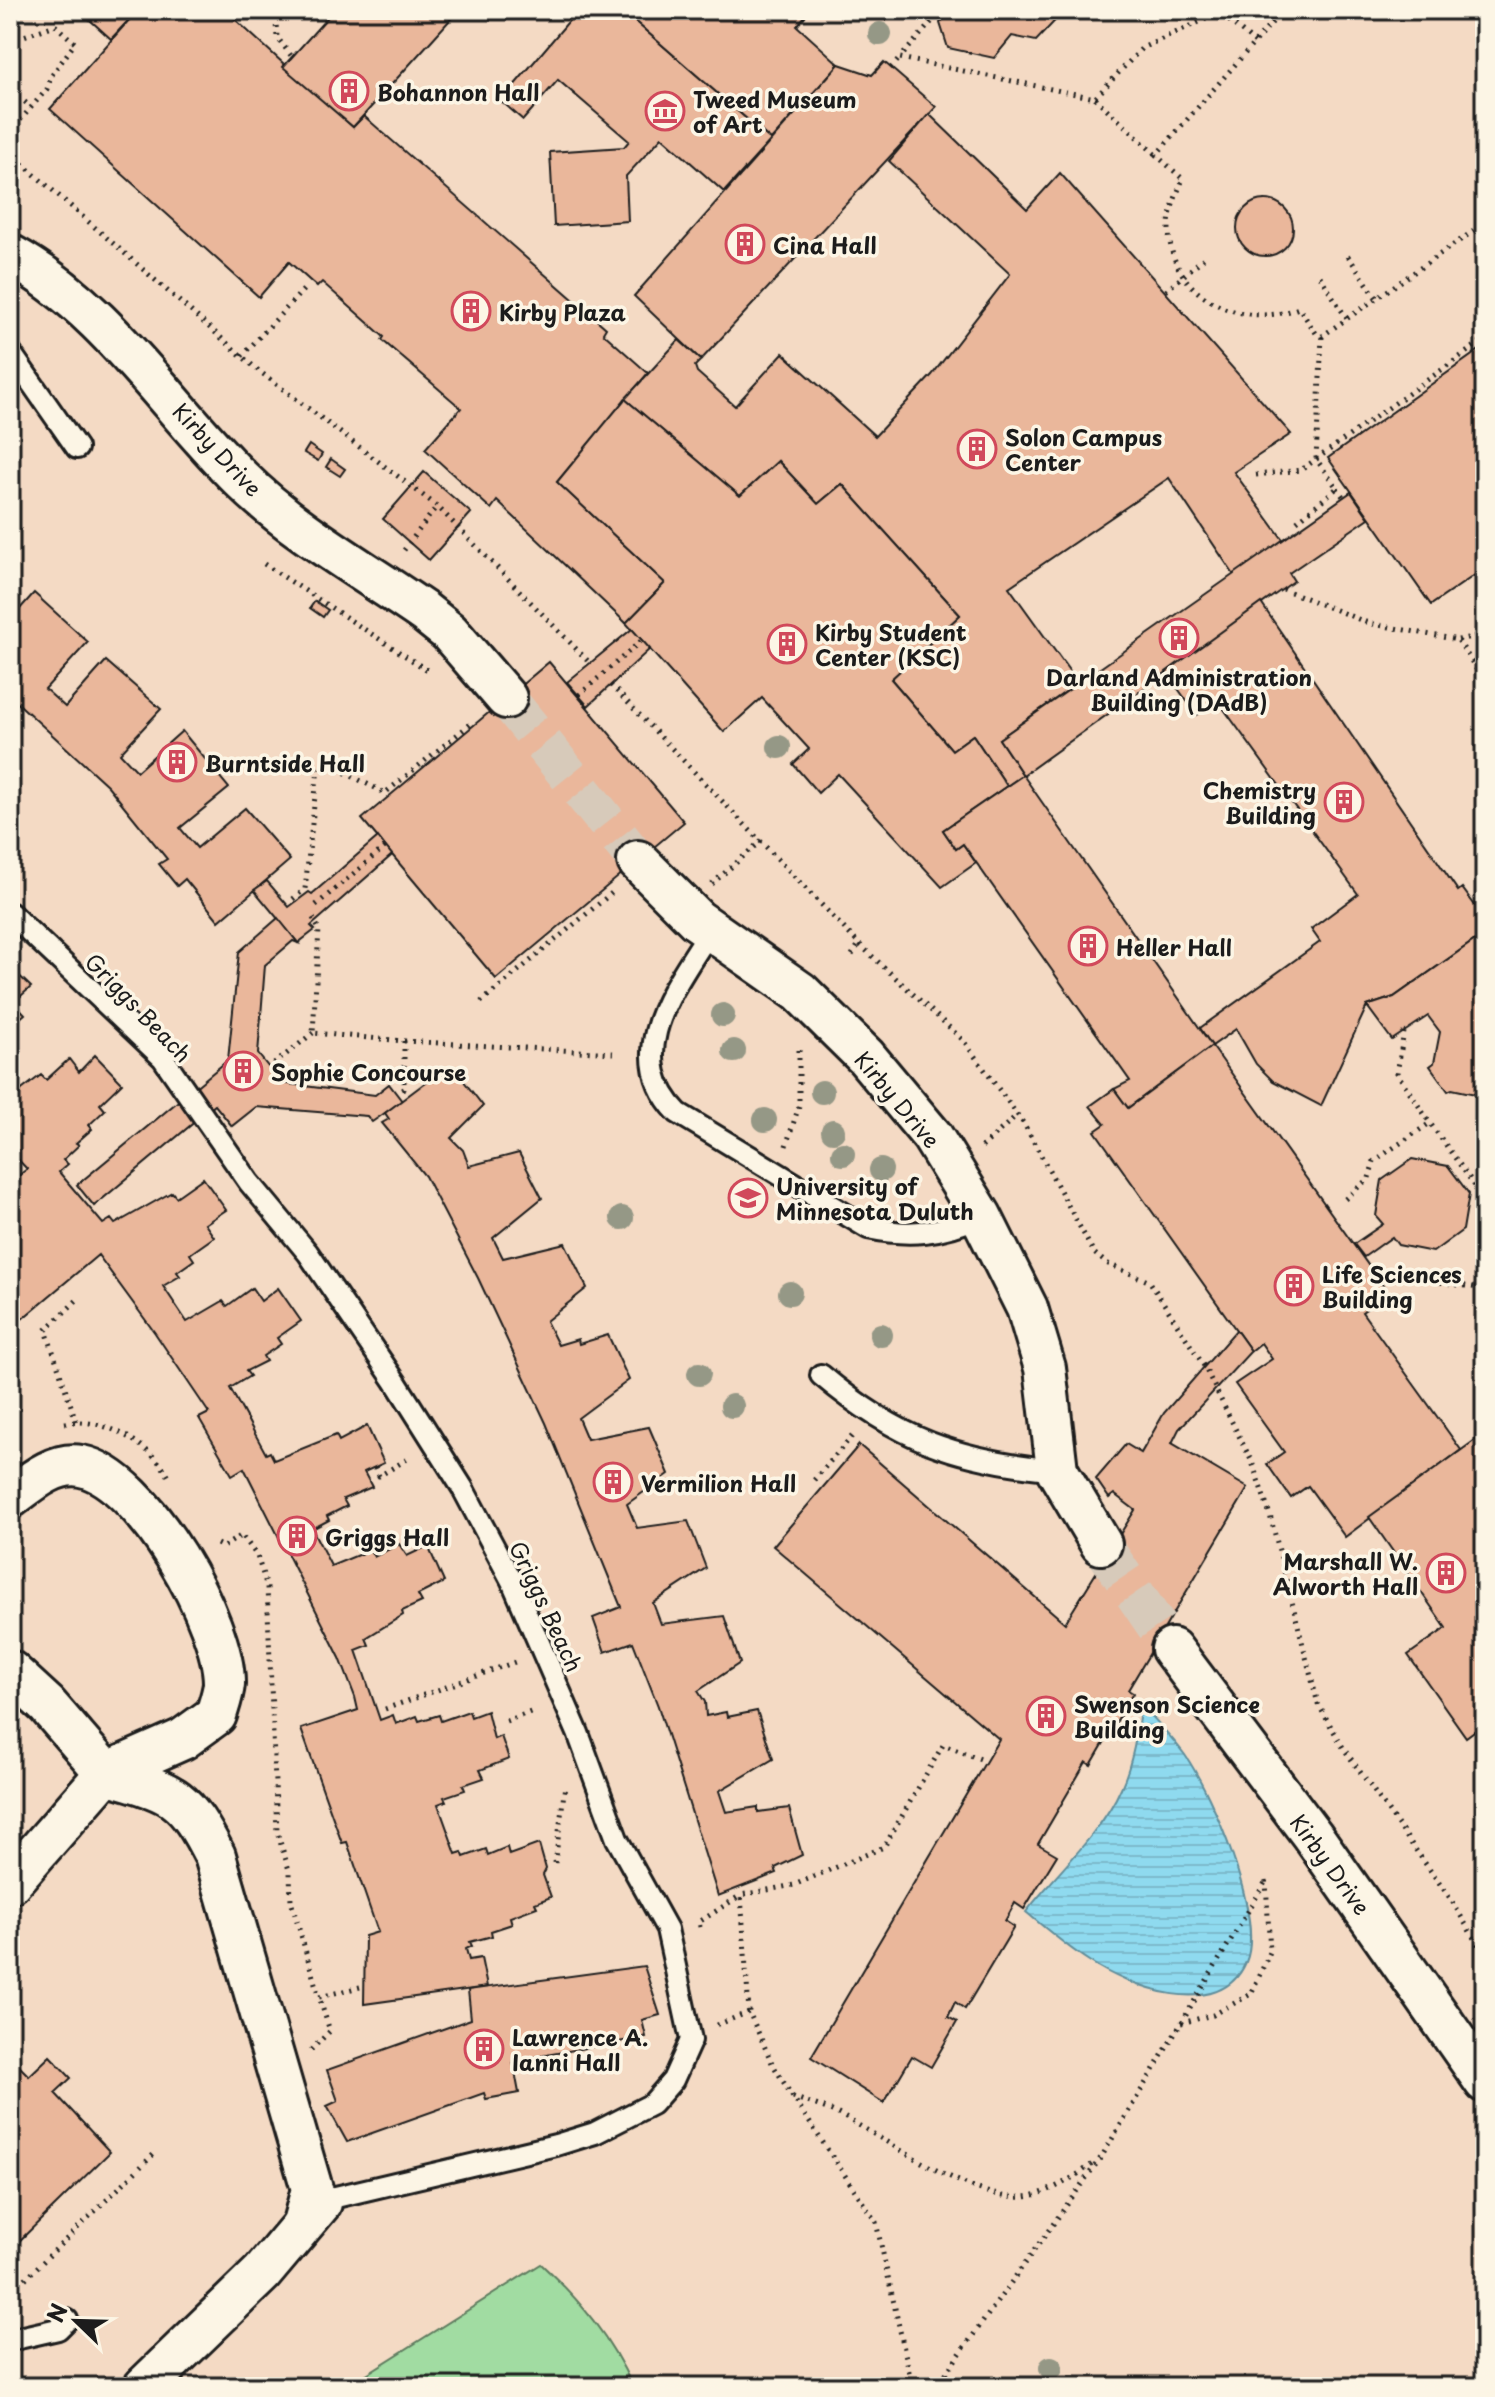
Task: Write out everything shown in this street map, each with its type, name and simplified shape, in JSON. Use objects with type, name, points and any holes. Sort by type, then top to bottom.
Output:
[{"type":"street","name":"Kirby Drive","points":[[10,255],[38,270],[80,304],[131,353],[255,493],[449,632],[494,706]]},
{"type":"street","name":"Kirby Drive","points":[[631,872],[800,992],[866,1057],[932,1136],[981,1216],[1027,1308],[1045,1368],[1057,1470],[1101,1544]]},
{"type":"street","points":[[10,1498],[42,1473],[79,1465],[106,1477],[152,1517],[183,1569],[212,1630],[224,1684],[216,1715],[183,1739],[106,1773],[10,1883]]},
{"type":"street","name":"Kirby Drive","points":[[1172,1649],[1312,1835],[1485,2082]]},
{"type":"street","points":[[10,1671],[47,1705],[106,1773],[162,1789],[193,1813],[215,1856],[312,2189],[313,2212],[262,2273],[144,2387]]},
{"type":"lane","points":[[10,352],[77,448]]},
{"type":"lane","name":"Griggs Beach","points":[[10,913],[163,1058],[249,1182],[308,1253],[434,1443],[505,1567],[592,1771],[617,1839],[667,1929],[691,2040],[673,2080],[652,2104],[595,2133],[313,2212]]},
{"type":"lane","points":[[711,929],[657,1027],[650,1058],[663,1097],[678,1113],[868,1228],[894,1234],[928,1234],[981,1216]]},
{"type":"lane","points":[[821,1375],[870,1415],[945,1450],[1001,1464],[1057,1470]]},
{"type":"lane","points":[[10,2340],[58,2329],[67,2320]]},
{"type":"path","points":[[275,10],[277,37],[292,57]]},
{"type":"path","points":[[891,68],[942,10]]},
{"type":"path","points":[[1095,98],[1142,48],[1208,18],[1216,10],[1255,43]]},
{"type":"path","points":[[1156,155],[1283,10]]},
{"type":"path","points":[[10,41],[55,25],[75,43],[52,75],[47,89],[10,132]]},
{"type":"path","points":[[900,58],[1095,98],[1183,179],[1169,225],[1173,249],[1185,273],[1212,303],[1224,310],[1266,318],[1299,308],[1316,333],[1322,336]]},
{"type":"path","points":[[10,98],[20,98],[31,107]]},
{"type":"path","points":[[10,153],[242,356],[437,506],[590,663]]},
{"type":"path","points":[[1322,336],[1485,223]]},
{"type":"path","points":[[1166,291],[1207,255]]},
{"type":"path","points":[[1348,256],[1377,298]]},
{"type":"path","points":[[1320,276],[1347,319]]},
{"type":"path","points":[[242,356],[305,288]]},
{"type":"path","points":[[1322,336],[1316,459],[1344,498]]},
{"type":"path","points":[[1256,475],[1301,470],[1485,339]]},
{"type":"path","points":[[1297,521],[1337,488]]},
{"type":"path","points":[[404,550],[437,506]]},
{"type":"path","points":[[264,564],[429,672]]},
{"type":"path","points":[[1283,589],[1368,623],[1458,640],[1485,634]]},
{"type":"path","points":[[579,695],[642,640]]},
{"type":"path","points":[[1458,640],[1485,683]]},
{"type":"path","points":[[611,685],[859,944],[963,1040],[1017,1115],[1094,1253],[1106,1263],[1150,1282],[1204,1366],[1252,1462],[1270,1515],[1318,1704],[1344,1749],[1452,1901],[1485,1957]]},
{"type":"path","points":[[293,899],[305,889],[318,768],[326,763],[385,793],[435,749],[494,706]]},
{"type":"path","points":[[705,890],[762,840]]},
{"type":"path","points":[[316,905],[385,847]]},
{"type":"path","points":[[481,1002],[631,872]]},
{"type":"path","points":[[313,918],[319,929],[313,1033]]},
{"type":"path","points":[[852,955],[859,944]]},
{"type":"path","points":[[1404,1032],[1397,1073],[1485,1200]]},
{"type":"path","points":[[274,1064],[313,1033],[613,1053]]},
{"type":"path","points":[[786,1147],[799,1106],[801,1033]]},
{"type":"path","points":[[400,1091],[404,1089],[404,1041]]},
{"type":"path","points":[[973,1156],[1017,1115]]},
{"type":"path","points":[[1345,1199],[1369,1178],[1374,1161],[1430,1123]]},
{"type":"path","points":[[1378,1278],[1386,1274],[1485,1289]]},
{"type":"path","points":[[76,1421],[46,1330],[79,1298]]},
{"type":"path","points":[[814,1480],[870,1415]]},
{"type":"path","points":[[375,1467],[379,1476],[434,1443]]},
{"type":"path","points":[[385,1709],[542,1650]]},
{"type":"path","points":[[699,1922],[741,1895],[794,1885],[884,1847],[943,1745],[986,1761]]},
{"type":"path","points":[[555,1863],[566,1783],[592,1771]]},
{"type":"path","points":[[936,2387],[1102,2156],[1191,2005],[1266,1881],[1270,1952],[1251,1994],[1213,2015],[1180,2024]]},
{"type":"path","points":[[741,1895],[749,2012],[772,2063],[876,2222],[910,2376],[905,2387]]},
{"type":"path","points":[[792,2096],[834,2112],[914,2159],[993,2194],[1023,2197],[1057,2186],[1102,2156]]},
{"type":"path","points":[[10,2283],[25,2279],[155,2153]]},
{"type":"shaded area","name":"University of Minnesota Duluth","points":[[10,10],[1485,10],[1485,2387],[10,2387]]},
{"type":"green space","points":[[541,2264],[593,2321],[615,2352],[633,2387],[346,2387]]},
{"type":"water","points":[[1141,1704],[1180,1748],[1196,1773],[1221,1826],[1242,1887],[1250,1942],[1246,1962],[1233,1981],[1216,1991],[1195,1995],[1172,1994],[1126,1981],[1081,1956],[1026,1912],[1090,1837],[1112,1805],[1129,1768]]},
{"type":"building","points":[[79,10],[138,10],[111,39]]},
{"type":"building","name":"Kirby Plaza","points":[[138,10],[225,10],[353,127],[364,116],[606,328],[603,333],[648,373],[557,482],[665,583],[626,623],[497,501],[491,509],[425,449],[461,408],[382,340],[384,337],[322,282],[317,287],[289,262],[259,297],[50,109]]},
{"type":"building","name":"Bohannon Hall","points":[[334,10],[459,10],[353,127],[283,67]]},
{"type":"building","name":"Tweed Museum of Art","points":[[578,10],[622,10],[771,140],[724,192],[662,137],[626,176],[628,221],[554,226],[550,152],[624,147],[629,141],[558,80],[523,120],[501,101]]},
{"type":"building","points":[[622,10],[810,10],[797,26],[839,64],[771,140]]},
{"type":"building","points":[[951,10],[1065,10],[1036,41],[1012,36],[994,58],[948,48],[940,23]]},
{"type":"building","name":"Cina Hall","points":[[884,62],[936,107],[701,360],[634,296],[839,64],[872,75]]},
{"type":"building","name":"Solon Campus Center","points":[[929,114],[1027,209],[1060,173],[1291,434],[1234,472],[1284,541],[1234,575],[1169,478],[1009,587],[1078,683],[999,739],[1023,775],[1007,786],[973,735],[952,750],[891,679],[960,615],[842,484],[818,504],[778,461],[740,496],[625,399],[679,340],[701,360],[695,366],[697,372],[735,406],[783,353],[875,436],[932,375],[1010,274],[889,161]]},
{"type":"building","points":[[1265,200],[1285,208],[1293,228],[1285,248],[1265,256],[1245,248],[1237,228],[1245,208]]},
{"type":"building","points":[[1485,346],[1485,568],[1431,605],[1328,458]]},
{"type":"building","name":"Kirby Student Center (KSC)","points":[[625,399],[740,496],[778,461],[818,504],[842,484],[960,615],[891,679],[952,750],[973,735],[1007,786],[943,830],[956,849],[963,844],[976,863],[942,887],[838,774],[818,793],[793,764],[809,749],[762,698],[724,732],[626,623],[665,583],[557,482]]},
{"type":"building","points":[[309,445],[322,454],[318,461],[304,453]]},
{"type":"building","points":[[331,459],[345,469],[340,476],[326,467]]},
{"type":"building","points":[[424,472],[471,513],[429,560],[383,519]]},
{"type":"building","name":"Darland Administration Building (DAdB)","points":[[1351,492],[1369,518],[1289,573],[1294,581],[1023,775],[999,739]]},
{"type":"building","name":"Burntside Hall","points":[[34,593],[88,642],[45,689],[65,707],[106,661],[161,709],[120,753],[137,771],[182,731],[229,788],[180,828],[197,848],[245,808],[290,860],[219,921],[185,879],[177,886],[159,864],[167,859],[108,786],[10,696],[10,620]]},
{"type":"building","points":[[315,601],[328,610],[323,617],[310,608]]},
{"type":"building","name":"Chemistry Building","points":[[1261,603],[1458,891],[1462,888],[1485,919],[1485,933],[1394,997],[1367,1006],[1321,1106],[1273,1081],[1256,1064],[1236,1029],[1212,1046],[1200,1028],[1320,942],[1311,929],[1358,894],[1218,701],[1197,715],[1166,672]]},
{"type":"building","points":[[632,629],[650,649],[588,706],[567,682]]},
{"type":"building","points":[[549,662],[684,822],[496,979],[362,819]]},
{"type":"building","name":"Heller Hall","points":[[1023,775],[1212,1046],[1128,1108],[1114,1089],[1130,1081],[963,844],[956,849],[943,830]]},
{"type":"building","points":[[378,837],[392,855],[311,926],[315,930],[298,943],[254,890],[267,881],[289,907],[309,892],[312,894]]},
{"type":"building","name":"Sophie Concourse","points":[[278,918],[298,943],[293,941],[265,965],[258,1054],[281,1083],[375,1095],[389,1084],[402,1101],[372,1122],[367,1116],[256,1107],[232,1126],[215,1105],[94,1206],[77,1185],[228,1060],[239,952]]},
{"type":"building","points":[[1485,933],[1485,1096],[1452,1089],[1448,1091],[1430,1066],[1434,1063],[1440,1032],[1428,1016],[1392,1040],[1367,1006],[1394,997]]},
{"type":"building","points":[[10,967],[31,987],[14,1002],[25,1014],[10,1027]]},
{"type":"building","name":"Life Sciences Building","points":[[1212,1046],[1388,1293],[1362,1312],[1461,1450],[1345,1537],[1308,1486],[1291,1498],[1267,1464],[1284,1452],[1235,1384],[1272,1359],[1261,1343],[1251,1351],[1095,1131],[1105,1124],[1090,1106],[1114,1089],[1128,1108]]},
{"type":"building","name":"Griggs Hall","points":[[95,1055],[122,1083],[100,1104],[105,1110],[89,1125],[92,1129],[76,1143],[79,1145],[63,1160],[68,1164],[59,1172],[103,1224],[111,1219],[115,1224],[172,1192],[176,1197],[203,1178],[226,1210],[205,1224],[214,1237],[190,1254],[194,1260],[177,1272],[180,1276],[163,1286],[187,1322],[223,1301],[227,1306],[252,1288],[261,1301],[278,1288],[301,1321],[277,1338],[281,1344],[263,1356],[266,1361],[246,1371],[250,1376],[230,1388],[266,1454],[270,1452],[274,1460],[336,1435],[339,1441],[367,1426],[384,1463],[364,1472],[372,1487],[343,1499],[347,1506],[327,1516],[329,1520],[312,1529],[331,1566],[370,1550],[374,1557],[399,1544],[407,1556],[428,1546],[444,1582],[418,1595],[422,1602],[402,1611],[403,1615],[366,1638],[369,1645],[356,1650],[380,1720],[393,1715],[396,1724],[417,1716],[419,1721],[439,1715],[441,1721],[469,1711],[471,1717],[487,1711],[494,1739],[501,1736],[509,1759],[480,1770],[484,1778],[463,1785],[465,1790],[444,1797],[446,1801],[438,1804],[456,1854],[462,1852],[464,1857],[486,1849],[488,1855],[507,1847],[509,1855],[539,1844],[546,1869],[543,1875],[551,1897],[535,1903],[537,1907],[510,1917],[512,1924],[491,1931],[492,1936],[470,1942],[472,1946],[466,1949],[469,1960],[481,1958],[487,1987],[364,2004],[365,1936],[378,1932],[347,1842],[342,1843],[301,1729],[358,1710],[355,1697],[340,1658],[244,1468],[232,1475],[199,1418],[209,1413],[155,1333],[98,1255],[10,1329],[10,1182],[27,1169],[10,1151],[10,1099],[41,1075],[46,1080],[69,1059],[79,1072]]},
{"type":"building","name":"Vermilion Hall","points":[[453,1067],[483,1106],[451,1138],[463,1150],[469,1166],[519,1153],[542,1198],[493,1238],[503,1258],[565,1243],[587,1288],[546,1321],[558,1345],[578,1339],[579,1344],[608,1335],[629,1380],[578,1418],[587,1439],[649,1427],[669,1474],[627,1504],[637,1528],[688,1521],[706,1568],[653,1603],[661,1624],[724,1616],[740,1663],[698,1691],[705,1702],[706,1716],[726,1712],[727,1717],[757,1711],[773,1759],[719,1791],[726,1812],[758,1807],[758,1812],[789,1808],[802,1855],[775,1868],[777,1873],[718,1896],[658,1706],[633,1642],[605,1652],[593,1618],[621,1607],[546,1423],[478,1278],[425,1176],[382,1123],[389,1119],[385,1113],[434,1076],[437,1079]]},
{"type":"building","points":[[1412,1159],[1448,1166],[1469,1194],[1463,1230],[1433,1252],[1398,1245],[1392,1237],[1364,1257],[1354,1244],[1383,1224],[1376,1216],[1382,1180]]},
{"type":"building","name":"Swenson Science Building","points":[[1236,1330],[1251,1351],[1179,1429],[1172,1443],[1248,1488],[1128,1690],[1133,1693],[1091,1765],[1086,1762],[1038,1844],[1057,1855],[1024,1909],[1015,1903],[1005,1921],[1014,1927],[965,2009],[955,2002],[948,2017],[957,2022],[931,2067],[912,2056],[884,2103],[811,2057],[999,1739],[773,1546],[859,1445],[1065,1623],[1135,1510],[1114,1494],[1109,1498],[1096,1479],[1126,1444],[1141,1453],[1164,1413]]},
{"type":"building","name":"Marshall W. Alworth Hall","points":[[1485,1433],[1485,1723],[1466,1737],[1408,1655],[1446,1628],[1369,1517]]},
{"type":"building","name":"Lawrence A. Ianni Hall","points":[[644,1966],[660,2015],[642,2020],[646,2037],[513,2061],[519,2093],[486,2099],[484,2093],[347,2142],[327,2106],[338,2101],[327,2070],[471,2019],[468,1990]]},
{"type":"building","points":[[50,2056],[71,2078],[55,2093],[110,2152],[10,2250],[10,2057],[29,2076]]},
{"type":"tunnel","points":[[506,698],[638,861]]},
{"type":"tunnel","points":[[1101,1544],[1172,1649]]},
{"type":"place","name":"Bohannon Hall","points":[[349,91]]},
{"type":"place","name":"Tweed Museum of Art","points":[[665,111]]},
{"type":"place","name":"Cina Hall","points":[[745,244]]},
{"type":"place","name":"Kirby Plaza","points":[[471,311]]},
{"type":"place","name":"Solon Campus Center","points":[[977,449]]},
{"type":"place","name":"Darland Administration Building (DAdB)","points":[[1179,638]]},
{"type":"place","name":"Kirby Student Center (KSC)","points":[[787,644]]},
{"type":"place","name":"Burntside Hall","points":[[177,762]]},
{"type":"place","name":"Chemistry Building","points":[[1344,802]]},
{"type":"place","name":"Heller Hall","points":[[1088,946]]},
{"type":"place","name":"Sophie Concourse","points":[[243,1071]]},
{"type":"place","name":"University of Minnesota Duluth","points":[[748,1198]]},
{"type":"place","name":"Life Sciences Building","points":[[1294,1286]]},
{"type":"place","name":"Vermilion Hall","points":[[613,1482]]},
{"type":"place","name":"Griggs Hall","points":[[297,1536]]},
{"type":"place","name":"Marshall W. Alworth Hall","points":[[1446,1573]]},
{"type":"place","name":"Swenson Science Building","points":[[1046,1716]]},
{"type":"place","name":"Lawrence A. Ianni Hall","points":[[484,2049]]}]
